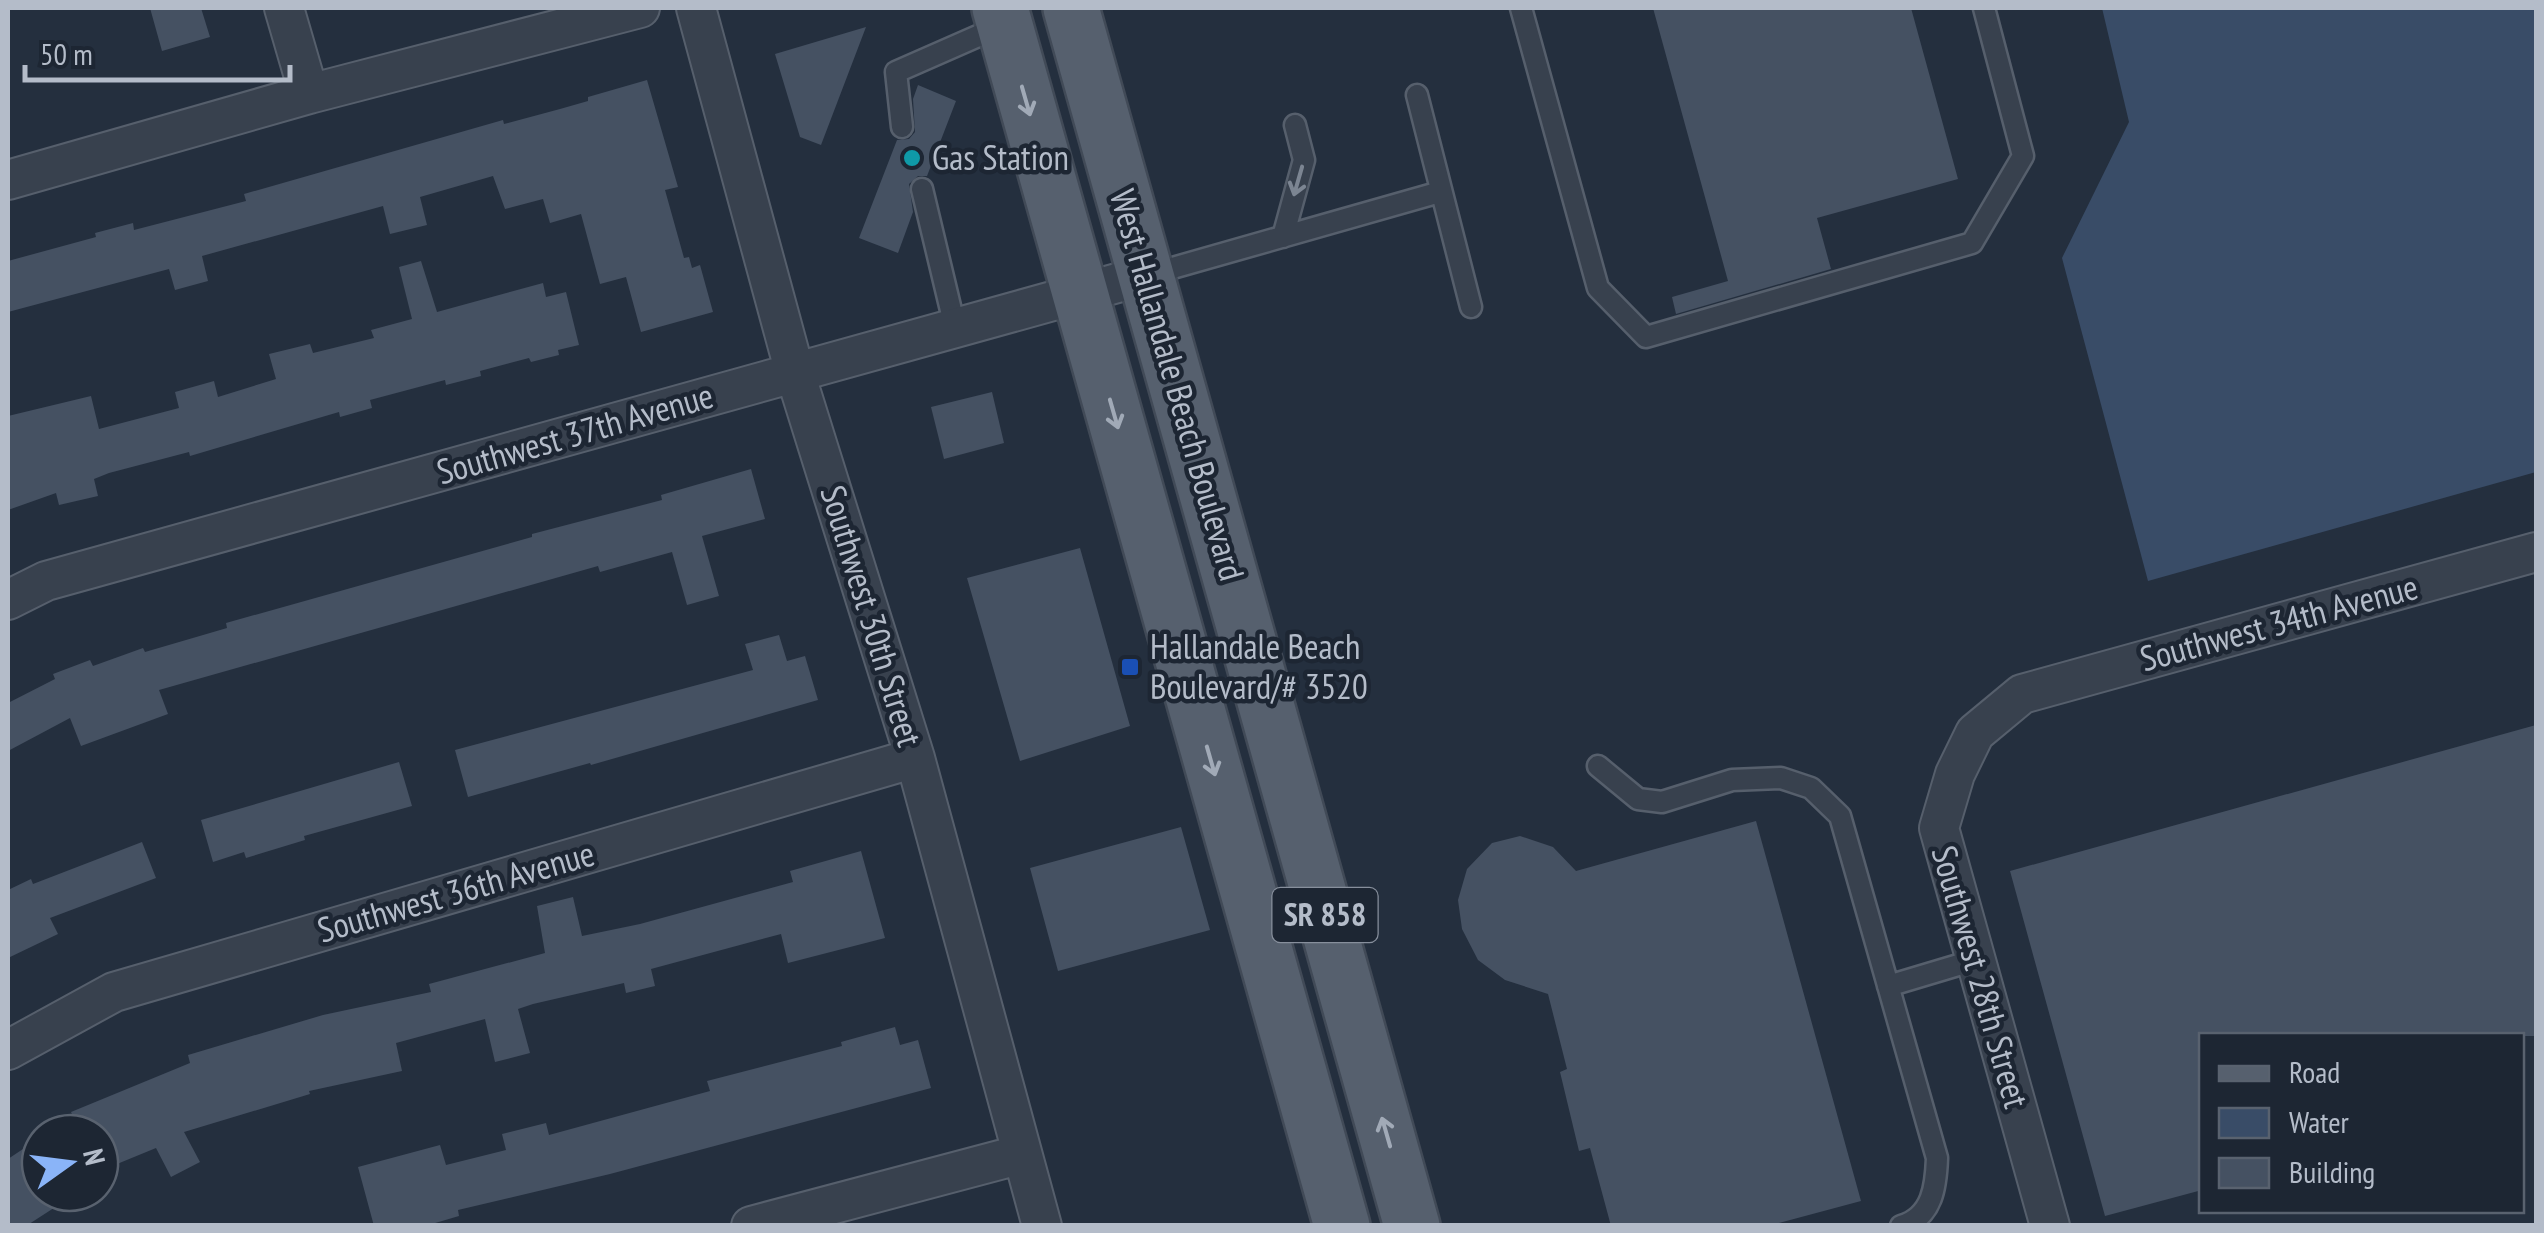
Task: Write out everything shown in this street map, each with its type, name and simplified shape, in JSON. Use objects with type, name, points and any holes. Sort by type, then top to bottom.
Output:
[{"type":"main road","name":"West Hallandale Beach Boulevard","points":[[1071,8],[1412,1226]]},
{"type":"main road","name":"West Hallandale Beach Boulevard","points":[[1002,16],[1342,1226]]},
{"type":"main road","points":[[1274,985],[1319,1043],[1370,1226]]},
{"type":"street","points":[[284,8],[309,94]]},
{"type":"street","points":[[8,180],[309,94],[640,8]]},
{"type":"street","name":"Southwest 30th Street","points":[[696,8],[795,373],[915,758],[1042,1226]]},
{"type":"street","name":"Southwest 37th Avenue","points":[[8,600],[46,582],[1146,276]]},
{"type":"street","name":"Southwest 34th Avenue","points":[[2022,694],[2536,552]]},
{"type":"street","name":"Southwest 28th Street","points":[[2022,694],[1975,733],[1955,774],[1938,828],[2050,1226]]},
{"type":"street","name":"Southwest 36th Avenue","points":[[8,1050],[114,992],[915,758]]},
{"type":"street","points":[[752,1226],[1022,1154]]},
{"type":"lane","points":[[1522,8],[1598,288],[1646,337],[1972,243],[2023,156],[1984,8]]},
{"type":"lane","points":[[902,126],[896,72],[1002,16]]},
{"type":"lane","points":[[1417,95],[1470,308]]},
{"type":"lane","points":[[1282,237],[1304,160],[1294,125]]},
{"type":"lane","points":[[922,189],[956,327]]},
{"type":"lane","points":[[1146,276],[1440,192]]},
{"type":"lane","points":[[1598,766],[1638,799],[1662,802],[1732,780],[1781,778],[1812,788],[1840,816],[1938,1158],[1935,1196],[1911,1223],[1901,1226]]},
{"type":"lane","points":[[1888,986],[1975,960]]},
{"type":"water","points":[[2102,8],[2536,8],[2536,472],[2148,581],[2062,258],[2129,122]]},
{"type":"building","points":[[150,8],[201,8],[210,37],[162,51]]},
{"type":"building","points":[[1653,8],[1911,8],[1958,179],[1817,218],[1831,269],[1676,314],[1672,297],[1728,281]]},
{"type":"building","points":[[866,27],[821,145],[800,137],[775,54]]},
{"type":"building","points":[[647,80],[678,187],[665,190],[684,258],[689,257],[692,268],[700,265],[713,312],[641,332],[626,277],[600,284],[581,214],[550,223],[543,199],[505,209],[493,176],[420,197],[427,225],[390,234],[383,206],[202,256],[208,281],[175,290],[169,269],[8,312],[8,261],[133,223],[134,230],[246,201],[244,194],[503,120],[504,124],[560,109]]},
{"type":"building","name":"Gas Station","points":[[918,85],[956,101],[927,176],[918,176],[909,184],[913,212],[898,253],[859,238],[897,140],[909,139],[915,132],[913,99]]},
{"type":"building","points":[[421,261],[437,312],[543,283],[546,297],[566,292],[579,345],[558,350],[559,355],[531,362],[529,358],[480,371],[481,376],[446,385],[445,380],[370,400],[372,408],[340,417],[339,412],[190,456],[189,452],[109,473],[94,479],[98,496],[59,505],[56,493],[8,510],[8,416],[91,396],[99,429],[179,408],[175,392],[214,381],[218,397],[276,379],[269,354],[310,344],[313,353],[374,338],[371,330],[412,319],[399,267]]},
{"type":"building","points":[[992,392],[1004,443],[944,459],[931,407]]},
{"type":"building","points":[[751,469],[765,519],[702,536],[719,596],[687,605],[672,552],[600,572],[598,566],[159,690],[168,714],[81,746],[70,718],[8,751],[8,703],[55,679],[53,674],[90,660],[93,666],[143,648],[145,652],[227,628],[226,623],[662,500],[661,495]]},
{"type":"building","points":[[1080,548],[1130,726],[1020,761],[967,578]]},
{"type":"building","points":[[779,635],[787,661],[805,656],[818,700],[468,797],[455,750],[753,670],[745,644]]},
{"type":"building","points":[[2536,725],[2536,1036],[2199,1033],[2199,1191],[2105,1216],[2010,871]]},
{"type":"building","points":[[399,762],[412,806],[304,836],[305,840],[246,858],[244,852],[213,862],[201,820]]},
{"type":"building","points":[[1756,821],[1861,1201],[1768,1226],[1611,1226],[1590,1148],[1579,1151],[1560,1072],[1567,1069],[1548,994],[1505,980],[1478,960],[1462,929],[1458,900],[1467,869],[1492,843],[1520,836],[1553,847],[1576,871]]},
{"type":"building","points":[[1181,827],[1210,930],[1058,971],[1030,868]]},
{"type":"building","points":[[142,842],[156,878],[50,918],[58,934],[8,958],[8,890]]},
{"type":"building","points":[[861,851],[885,938],[788,963],[781,934],[651,969],[655,986],[626,993],[624,983],[533,1004],[518,1009],[530,1053],[495,1062],[485,1019],[396,1043],[402,1071],[309,1091],[310,1094],[184,1132],[200,1162],[171,1177],[156,1148],[120,1163],[120,1113],[71,1112],[190,1063],[188,1055],[323,1015],[431,992],[429,984],[545,953],[537,906],[573,897],[582,936],[793,882],[790,871]]},
{"type":"building","points":[[895,1027],[900,1045],[918,1040],[931,1088],[610,1174],[458,1210],[459,1216],[425,1226],[374,1226],[358,1167],[440,1145],[446,1165],[506,1150],[502,1134],[546,1123],[549,1135],[710,1091],[707,1081],[842,1046],[841,1042]]},
{"type":"building","points":[[20,1151],[20,1213],[46,1213],[26,1226],[8,1226],[8,1159]]},
{"type":"place","name":"Gas Station","points":[[912,158]]},
{"type":"place","name":"Hallandale Beach Boulevard/# 3520","points":[[1130,667]]}]
